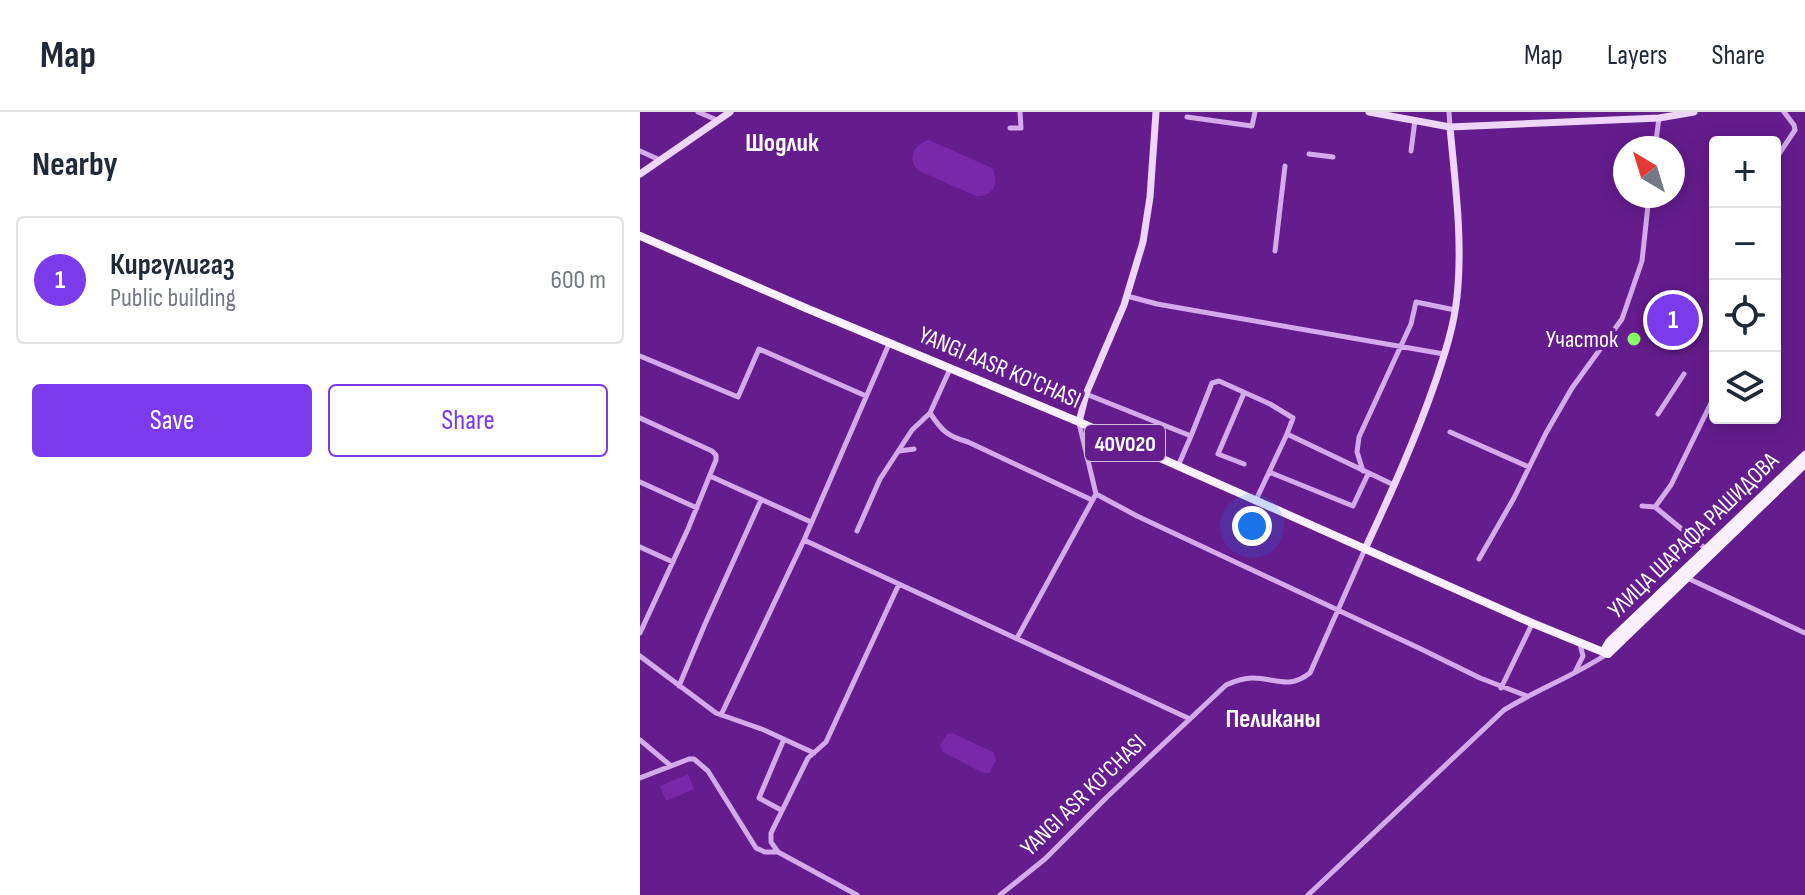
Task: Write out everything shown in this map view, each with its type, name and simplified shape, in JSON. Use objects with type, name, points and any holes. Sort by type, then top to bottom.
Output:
[{"type":"main road","name":"YANGI AASR KO'CHASI","points":[[640,236],[1079,422],[1532,623],[1580,643],[1608,649]]},
{"type":"main road","name":"УЛИЦА ШАРАФА РАШИДОВА","points":[[1608,649],[1683,576],[1706,549],[1805,455]]},
{"type":"main road","points":[[1683,576],[1805,464]]},
{"type":"street","points":[[698,112],[718,121]]},
{"type":"street","points":[[640,174],[730,112]]},
{"type":"street","points":[[1010,128],[1021,128],[1020,112]]},
{"type":"street","points":[[1017,638],[1094,497],[1079,422],[1086,394],[1127,296],[1143,242],[1150,197],[1156,112]]},
{"type":"street","points":[[1187,117],[1252,126],[1255,112]]},
{"type":"street","points":[[1369,112],[1450,127],[1659,118],[1694,112]]},
{"type":"street","points":[[1365,549],[1418,431],[1445,354],[1455,310],[1460,239],[1449,112]]},
{"type":"street","points":[[1781,151],[1795,130],[1784,112]]},
{"type":"street","points":[[1657,136],[1659,118]]},
{"type":"street","points":[[1411,151],[1415,120]]},
{"type":"street","points":[[640,151],[660,160]]},
{"type":"street","points":[[1309,154],[1333,157]]},
{"type":"street","points":[[1275,251],[1285,166]]},
{"type":"street","points":[[1479,559],[1574,385],[1622,319],[1642,261],[1648,208]]},
{"type":"street","points":[[1127,296],[1157,304],[1445,354]]},
{"type":"street","points":[[1269,472],[1353,506],[1365,472],[1357,452],[1359,437],[1402,346],[1416,302],[1455,310]]},
{"type":"street","points":[[721,715],[804,540],[890,343]]},
{"type":"street","points":[[640,356],[738,397],[759,349],[866,396]]},
{"type":"street","points":[[857,531],[880,479],[912,430],[930,413],[951,368]]},
{"type":"street","points":[[1658,414],[1684,374]]},
{"type":"street","points":[[1178,466],[1212,383],[1219,381],[1293,418],[1256,500]]},
{"type":"street","points":[[1244,393],[1218,454],[1244,464]]},
{"type":"street","points":[[1086,394],[1191,436]]},
{"type":"street","points":[[1655,507],[1671,485],[1709,407]]},
{"type":"street","points":[[930,413],[950,437],[1137,516],[1501,688],[1527,696]]},
{"type":"street","points":[[640,418],[716,455],[697,508],[640,633]]},
{"type":"street","points":[[1450,432],[1529,467]]},
{"type":"street","points":[[1287,434],[1394,485]]},
{"type":"street","points":[[898,451],[914,449]]},
{"type":"street","points":[[710,476],[811,522]]},
{"type":"street","points":[[640,482],[697,508]]},
{"type":"street","points":[[679,686],[761,500]]},
{"type":"street","points":[[1642,506],[1655,507],[1706,549]]},
{"type":"street","name":"YANGI ASR KO'CHASI","points":[[804,540],[1190,719]]},
{"type":"street","points":[[640,547],[673,562]]},
{"type":"street","name":"YANGI ASR KO'CHASI","points":[[1000,895],[1045,859],[1226,685],[1254,678],[1290,683],[1310,673],[1365,549]]},
{"type":"street","points":[[1683,576],[1805,633]]},
{"type":"street","points":[[857,895],[778,852],[771,837],[808,758],[826,742],[899,584]]},
{"type":"street","points":[[1501,688],[1532,623]]},
{"type":"street","points":[[1572,675],[1583,656],[1580,643]]},
{"type":"street","points":[[1308,895],[1494,718],[1527,696],[1590,665],[1608,649]]},
{"type":"street","points":[[640,656],[721,715],[814,753]]},
{"type":"street","points":[[781,810],[759,798],[784,739]]},
{"type":"street","points":[[640,740],[672,767]]},
{"type":"street","points":[[640,778],[694,759],[708,771],[756,848],[778,852]]},
{"type":"shaded area","points":[[929,140],[992,168],[995,184],[991,192],[976,196],[919,171],[913,162],[913,153],[919,145]]},
{"type":"shaded area","points":[[952,733],[993,752],[996,760],[989,773],[983,773],[943,752],[940,745],[947,734]]},
{"type":"shaded area","points":[[688,774],[694,789],[666,801],[660,786]]},
{"type":"place","name":"Киргулигаз","points":[[1673,320]]},
{"type":"place","name":"Участок","points":[[1634,339]]},
{"type":"district","name":"Шодлик","points":[[782,142]]},
{"type":"district","name":"Пеликаны","points":[[1273,718]]}]
